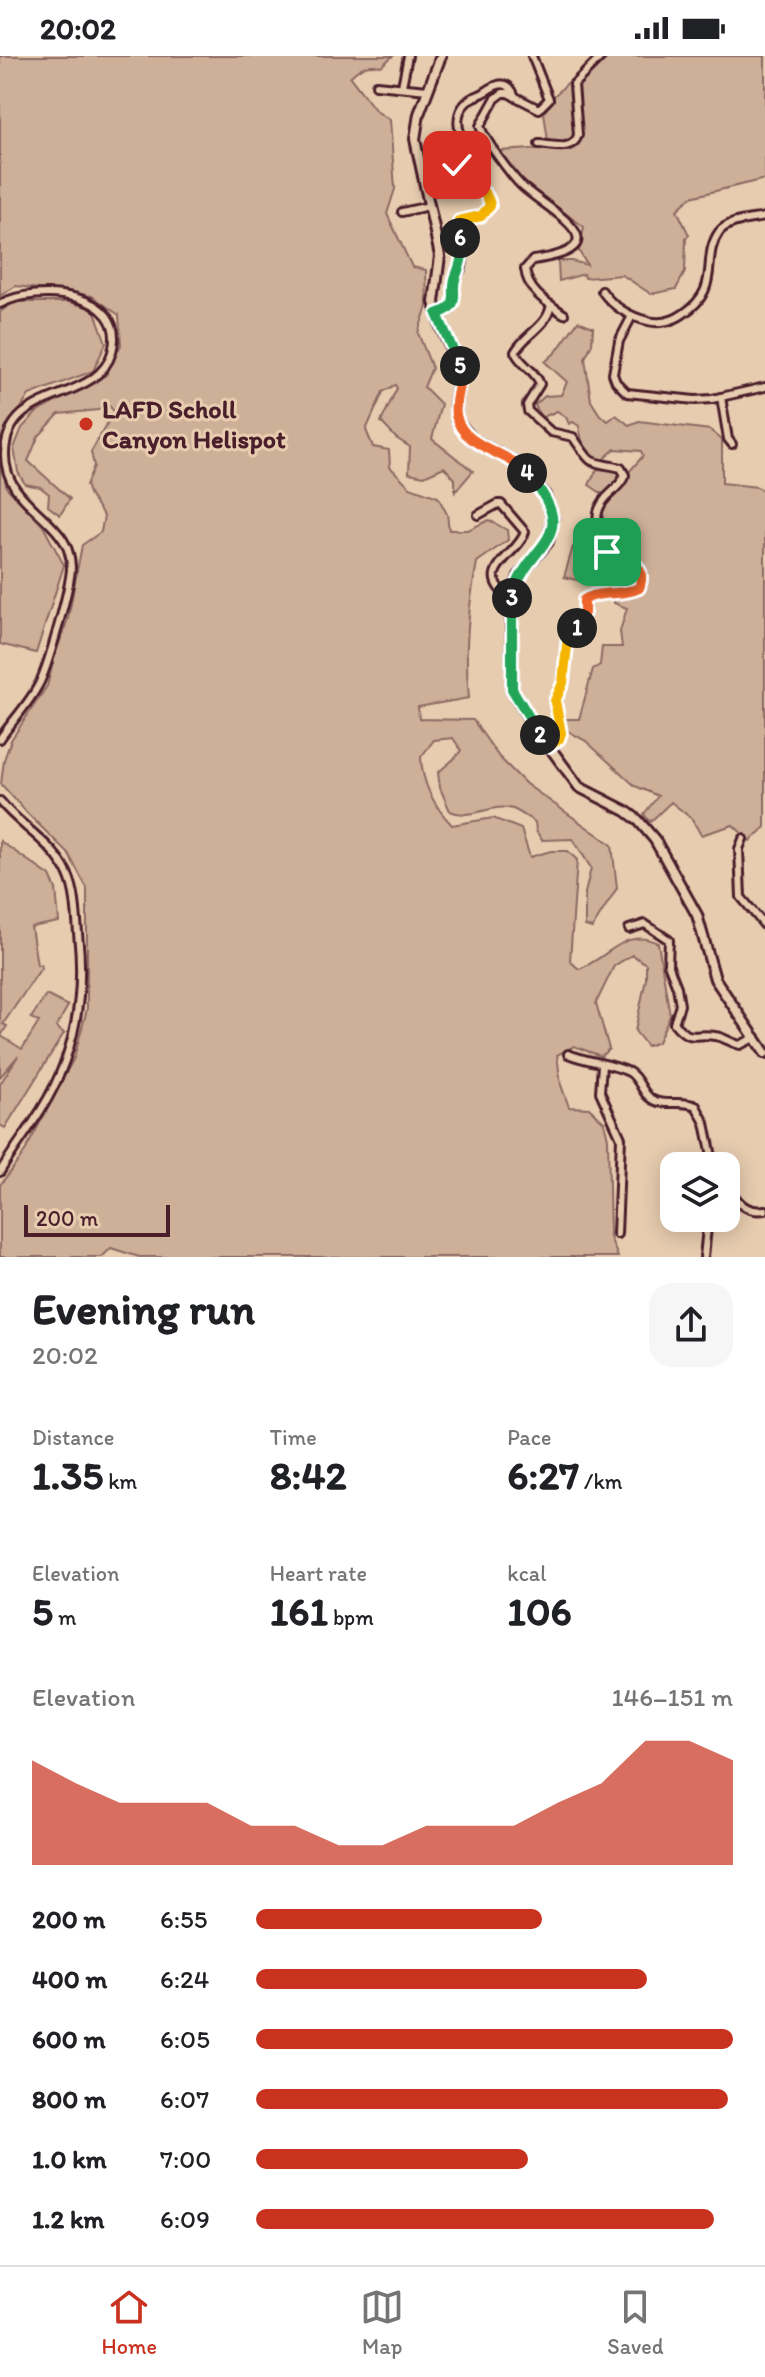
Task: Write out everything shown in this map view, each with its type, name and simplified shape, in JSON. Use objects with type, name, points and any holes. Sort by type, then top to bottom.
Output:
[{"type":"main road","points":[[441,56],[419,114],[415,139],[440,256],[434,302],[461,371],[455,404],[457,421],[473,440],[521,466],[550,505],[553,519],[548,542],[519,576],[511,599],[512,689],[579,787],[626,811],[655,840],[697,915],[715,979],[765,1053]]},
{"type":"street","points":[[402,86],[408,56]]},
{"type":"street","points":[[532,56],[549,99],[539,109],[503,93],[495,99],[480,126],[483,136],[520,184],[561,214],[577,233],[576,244],[571,251],[533,260],[525,269],[534,292],[564,314]]},
{"type":"street","points":[[539,144],[567,146],[575,143],[578,135],[574,84],[602,56]]},
{"type":"street","points":[[437,314],[449,307],[455,298],[455,279],[462,267],[459,221],[481,216],[490,206],[486,193],[463,178],[459,171],[457,165],[465,143],[458,132],[458,120],[468,100],[493,85],[506,84],[512,88],[515,97]]},
{"type":"street","points":[[376,85],[428,90]]},
{"type":"street","points":[[402,212],[429,206]]},
{"type":"street","points":[[602,291],[609,300],[632,316],[657,323],[681,317],[702,298],[707,287],[718,233],[730,224],[765,217]]},
{"type":"street","points":[[0,304],[25,295],[81,298],[98,306],[109,319],[114,345],[109,361],[99,376],[32,408],[16,421],[6,443],[6,464],[13,484],[25,501],[57,531],[67,548],[71,568],[43,675],[0,739]]},
{"type":"street","points":[[549,746],[559,739],[561,733],[555,701],[563,683],[568,636],[582,620],[584,600],[607,592],[632,592],[639,588],[642,581],[637,565],[602,547],[596,518],[599,506],[623,482],[625,475],[621,468],[596,465],[582,453],[573,437],[551,432],[528,411],[527,405],[540,384],[518,360],[515,352],[544,323],[551,305]]},
{"type":"street","points":[[632,316],[619,341],[613,374],[627,393],[695,400],[765,387]]},
{"type":"street","points":[[721,397],[728,439],[732,444]]},
{"type":"street","points":[[478,515],[501,504],[525,532],[521,542],[505,555],[496,573],[495,580],[500,592],[511,599]]},
{"type":"street","points":[[0,801],[51,847],[66,869],[74,894],[81,974],[77,1020],[62,1069],[42,1109],[0,1172]]},
{"type":"street","points":[[743,839],[739,849],[741,897],[765,926]]},
{"type":"street","points":[[629,929],[645,924],[669,940],[668,964],[680,1005],[674,1023],[686,1035],[700,1038],[713,1035],[740,1045],[756,1036]]},
{"type":"street","points":[[568,1054],[631,1073],[648,1098],[655,1101],[680,1101],[696,1106],[705,1123],[710,1152]]},
{"type":"street","points":[[602,1065],[600,1092],[621,1138],[617,1234]]},
{"type":"street","points":[[740,1204],[754,1212],[765,1210]]},
{"type":"street","points":[[704,1257],[707,1232]]},
{"type":"shaded area","points":[[0,56],[393,56],[381,66],[364,67],[350,77],[376,111],[390,120],[395,189],[387,214],[412,267],[426,270],[427,306],[418,333],[432,368],[424,387],[441,404],[432,439],[473,471],[455,492],[455,479],[444,467],[424,476],[409,473],[410,447],[381,422],[397,388],[395,385],[383,392],[366,430],[373,447],[389,450],[390,467],[410,487],[438,497],[447,514],[449,530],[468,530],[489,520],[507,530],[508,540],[477,562],[468,630],[469,698],[418,707],[419,719],[473,720],[499,757],[526,784],[612,845],[617,888],[592,928],[585,926],[585,893],[591,868],[573,839],[542,840],[535,822],[505,807],[467,814],[450,811],[440,788],[438,773],[461,750],[453,738],[434,740],[421,757],[422,767],[430,794],[452,825],[493,818],[521,829],[530,857],[551,851],[568,851],[577,860],[570,961],[579,969],[626,941],[646,939],[658,943],[670,1015],[658,1042],[647,1046],[635,1031],[646,979],[646,964],[632,955],[614,966],[596,1003],[609,1049],[601,1056],[574,1046],[557,1055],[561,1085],[569,1107],[589,1108],[604,1122],[608,1139],[610,1237],[618,1257],[139,1257],[111,1248],[102,1257],[0,1257],[0,1185],[23,1155],[74,1058],[87,1009],[87,888],[68,853],[1,784],[4,760],[11,740],[47,686],[68,619],[82,545],[101,532],[104,516],[86,485],[94,466],[91,452],[114,411],[107,404],[98,410],[59,414],[38,437],[28,461],[70,499],[60,515],[48,506],[49,494],[40,487],[25,484],[18,472],[14,448],[22,428],[37,412],[106,375],[121,345],[119,315],[92,296],[16,286],[0,296]]},
{"type":"shaded area","points":[[595,56],[765,56],[765,179],[691,197],[677,210],[689,235],[686,238],[685,272],[676,289],[651,294],[622,275],[585,278],[584,274],[559,281],[558,261],[587,265],[579,251],[584,227],[524,183],[499,151],[549,148],[544,113],[554,96]]},
{"type":"shaded area","points":[[14,302],[69,302],[94,309],[106,343],[93,371],[29,395],[4,436],[6,487],[43,526],[64,565],[36,653],[0,644],[0,312]]},
{"type":"shaded area","points":[[578,321],[593,327],[592,344],[585,358],[591,401],[600,415],[608,421],[616,415],[629,425],[639,421],[710,430],[722,440],[722,483],[757,487],[765,492],[765,827],[750,841],[733,825],[701,835],[692,819],[671,802],[650,822],[644,814],[658,796],[635,786],[586,741],[564,729],[564,719],[579,719],[593,669],[600,665],[602,647],[622,647],[620,631],[627,608],[614,603],[615,574],[585,582],[564,577],[573,547],[606,543],[601,511],[610,499],[589,485],[597,469],[629,472],[643,456],[641,451],[615,449],[599,463],[584,451],[579,426],[573,422],[569,424],[566,417],[557,411],[541,418],[535,405],[545,396],[561,395],[567,382],[545,362]]},
{"type":"shaded area","points":[[0,841],[50,876],[56,889],[59,922],[31,927],[37,965],[41,968],[3,1024],[7,1026],[1,1036],[22,1049],[39,1022],[31,1018],[46,995],[68,1006],[56,1027],[64,1033],[5,1128],[0,1125],[0,1084],[18,1056],[0,1077]]},
{"type":"place","name":"LAFD Scholl Canyon Helispot","points":[[86,424]]},
{"type":"route","points":[[457,165],[463,178],[486,193],[490,206],[481,216],[459,221],[462,267],[455,279],[455,298],[449,307],[437,314],[461,371],[455,404],[457,421],[473,440],[521,466],[550,505],[553,519],[548,542],[519,576],[510,611],[512,689],[549,746],[559,739],[561,733],[555,701],[563,683],[568,636],[582,620],[584,600],[588,596],[607,592],[632,592],[639,588],[642,581],[637,565],[607,552]]}]
